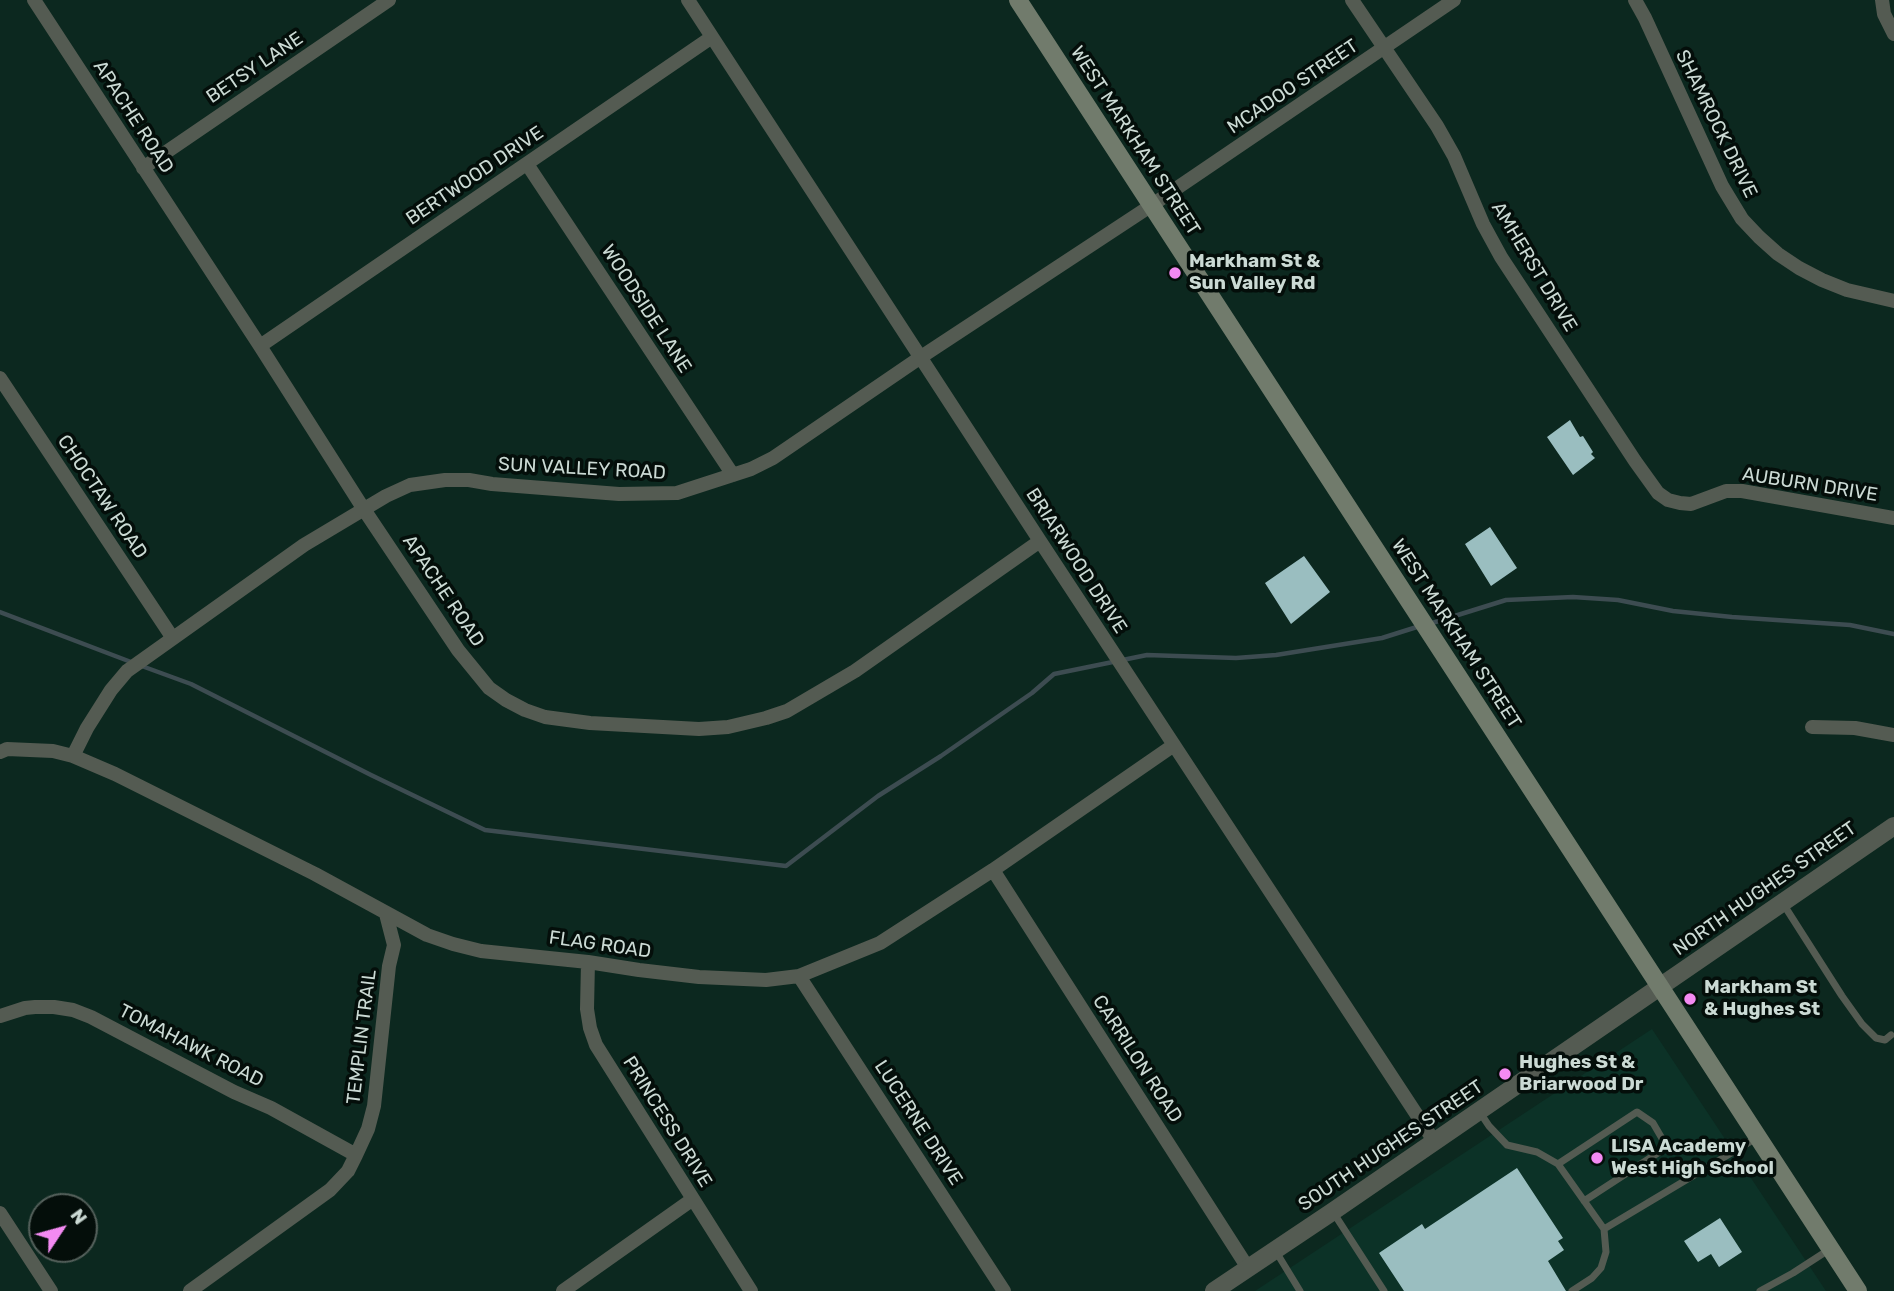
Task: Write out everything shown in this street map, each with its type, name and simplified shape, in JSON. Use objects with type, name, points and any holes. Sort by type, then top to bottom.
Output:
[{"type":"main road","name":"WEST MARKHAM STREET","points":[[1018,0],[1858,1291]]},
{"type":"street","name":"APACHE ROAD","points":[[34,0],[458,650],[489,688],[506,700],[545,717],[669,728],[728,727],[787,712],[865,664],[1040,541]]},
{"type":"street","name":"BETSY LANE","points":[[143,168],[389,0]]},
{"type":"street","name":"BRIARWOOD DRIVE","points":[[688,0],[1434,1141]]},
{"type":"street","name":"AMHERST DRIVE","points":[[1352,0],[1418,96],[1454,156],[1483,224],[1502,257],[1654,489],[1668,500],[1680,503]]},
{"type":"street","name":"MCADOO STREET","points":[[1152,205],[1454,0]]},
{"type":"street","name":"SHAMROCK DRIVE","points":[[1635,0],[1722,186],[1742,219],[1778,254],[1799,268],[1847,290],[1894,300]]},
{"type":"street","points":[[1882,0],[1884,14],[1894,34]]},
{"type":"street","name":"BERTWOOD DRIVE","points":[[260,346],[712,37]]},
{"type":"street","name":"WOODSIDE LANE","points":[[527,164],[733,475]]},
{"type":"street","name":"SUN VALLEY ROAD","points":[[73,756],[111,690],[127,671],[304,545],[363,508],[410,485],[445,480],[629,494],[677,493],[751,469],[773,458],[920,357],[1152,205]]},
{"type":"street","name":"CHOCTAW ROAD","points":[[0,378],[5,398],[172,638]]},
{"type":"street","name":"AUBURN DRIVE","points":[[1680,503],[1696,503],[1726,491],[1742,491],[1894,518]]},
{"type":"street","points":[[1812,727],[1856,728],[1894,735]]},
{"type":"street","name":"FLAG ROAD","points":[[0,752],[7,749],[53,751],[73,756],[115,774],[302,868],[427,935],[481,951],[699,977],[766,980],[799,976],[880,943],[993,870],[1174,744]]},
{"type":"street","name":"NORTH HUGHES STREET","points":[[1660,986],[1894,826]]},
{"type":"street","name":"CARRILON ROAD","points":[[993,870],[1248,1268]]},
{"type":"street","name":"TEMPLIN TRAIL","points":[[190,1291],[330,1190],[348,1171],[368,1129],[376,1093],[389,965],[394,945],[386,914]]},
{"type":"street","name":"PRINCESS DRIVE","points":[[588,962],[587,1009],[596,1045],[751,1291]]},
{"type":"street","name":"LUCERNE DRIVE","points":[[799,976],[1004,1291]]},
{"type":"street","name":"SOUTH HUGHES STREET","points":[[1214,1291],[1660,986]]},
{"type":"street","name":"TOMAHAWK ROAD","points":[[0,1016],[26,1008],[44,1007],[73,1010],[91,1017],[234,1092],[282,1114],[356,1155]]},
{"type":"street","points":[[563,1291],[693,1199]]},
{"type":"street","points":[[0,1213],[51,1291]]},
{"type":"lane","points":[[1782,902],[1862,1024],[1876,1038],[1885,1040],[1891,1035]]},
{"type":"lane","points":[[1479,1111],[1507,1145],[1537,1152],[1558,1164],[1604,1229],[1606,1252],[1601,1268],[1592,1278],[1572,1291]]},
{"type":"lane","points":[[1558,1164],[1637,1112],[1653,1123],[1667,1147],[1584,1201]]},
{"type":"lane","points":[[1604,1229],[1759,1137]]},
{"type":"lane","points":[[1332,1212],[1384,1291]]},
{"type":"lane","points":[[1760,1291],[1831,1249]]},
{"type":"lane","points":[[1275,1250],[1300,1291]]},
{"type":"shaded area","name":"LISA Academy West High School","points":[[1652,1029],[1826,1291],[1255,1291]]},
{"type":"building","points":[[1570,420],[1595,458],[1573,475],[1547,437]]},
{"type":"building","points":[[1490,527],[1517,568],[1491,586],[1465,544]]},
{"type":"building","points":[[1304,556],[1330,592],[1291,624],[1265,583]]},
{"type":"building","points":[[1517,1168],[1563,1238],[1558,1241],[1564,1250],[1548,1261],[1566,1291],[1404,1291],[1379,1253],[1422,1224],[1425,1229]]},
{"type":"building","points":[[1720,1218],[1742,1252],[1719,1267],[1711,1254],[1698,1262],[1684,1241]]},
{"type":"waterway","points":[[1429,624],[1506,600],[1573,597],[1618,600],[1673,611],[1732,617],[1850,625],[1894,634]]},
{"type":"waterway","points":[[0,612],[131,662]]},
{"type":"waterway","points":[[139,665],[191,684],[485,830],[786,866],[878,796],[1032,693],[1054,674],[1147,655],[1236,658],[1276,655],[1382,638],[1420,626]]},
{"type":"place","name":"Markham St & Sun Valley Rd","points":[[1175,273]]},
{"type":"place","name":"Markham St & Hughes St","points":[[1690,999]]},
{"type":"place","name":"Hughes St & Briarwood Dr","points":[[1505,1074]]},
{"type":"place","name":"LISA Academy West High School","points":[[1597,1158]]}]
